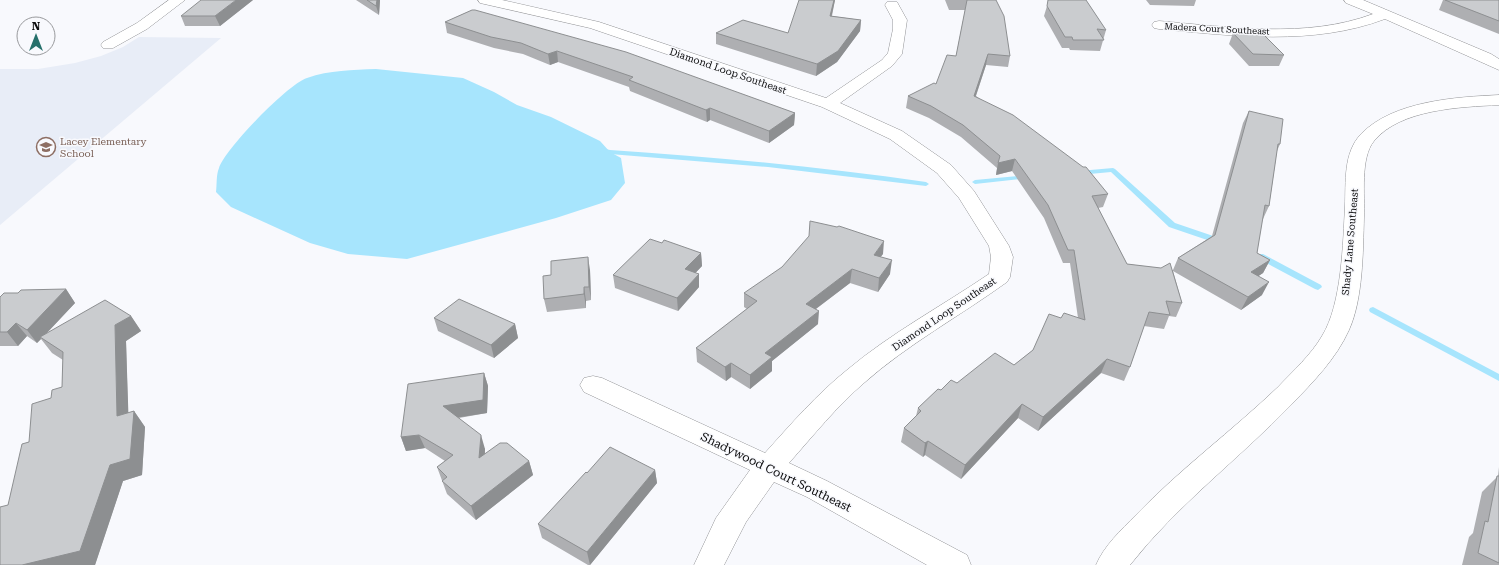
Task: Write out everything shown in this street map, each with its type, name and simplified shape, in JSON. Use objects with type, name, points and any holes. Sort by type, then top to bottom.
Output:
[{"type":"street","points":[[108,45],[142,26],[178,0]]},
{"type":"street","name":"Diamond Loop Southeast","points":[[485,0],[594,25],[828,104],[896,135],[944,169],[967,196],[999,246],[1002,257],[999,277],[971,298],[918,329],[863,370],[822,408],[769,466],[727,526],[709,565]]},
{"type":"street","points":[[538,11],[559,2]]},
{"type":"street","points":[[828,104],[887,63],[895,54],[900,29],[900,20],[892,5]]},
{"type":"street","points":[[1348,6],[1367,7],[1385,14],[1486,57],[1499,65]]},
{"type":"street","name":"Madera Court Southeast","points":[[1319,17],[1286,21],[1159,26],[1268,32],[1308,31],[1343,28],[1385,14]]},
{"type":"street","points":[[1450,42],[1466,58],[1499,80]]},
{"type":"street","name":"Shady Lane Southeast","points":[[1112,565],[1145,526],[1267,414],[1302,377],[1333,338],[1340,322],[1349,272],[1356,164],[1359,151],[1367,138],[1382,126],[1401,116],[1424,108],[1499,100]]},
{"type":"street","name":"Shadywood Court Southeast","points":[[593,385],[817,489],[956,565]]},
{"type":"shaded area","name":"Lacey Elementary School","points":[[139,37],[221,38],[0,225],[0,69],[38,69],[75,63],[101,56],[123,47]]},
{"type":"water","points":[[376,69],[463,78],[494,92],[517,105],[551,117],[600,141],[610,152],[621,158],[625,183],[611,200],[556,218],[407,259],[348,254],[310,243],[231,207],[216,192],[218,171],[224,159],[244,133],[286,92],[298,83],[316,75],[341,71]]},
{"type":"building","points":[[201,0],[236,0],[215,16],[181,16]]},
{"type":"building","points":[[367,0],[377,0],[376,6]]},
{"type":"building","points":[[799,0],[834,0],[830,16],[861,20],[838,51],[817,64],[716,33],[743,20],[788,33]]},
{"type":"building","points":[[967,0],[996,0],[1004,16],[1010,56],[988,54],[974,96],[1013,115],[1083,167],[1086,167],[1108,194],[1092,196],[1127,264],[1161,268],[1170,263],[1182,303],[1166,301],[1170,315],[1149,312],[1130,367],[1107,359],[1043,417],[1022,404],[965,465],[928,441],[925,443],[904,428],[921,411],[918,408],[938,389],[941,390],[951,380],[957,383],[995,353],[1014,365],[1033,350],[1049,314],[1061,318],[1064,313],[1085,320],[1074,250],[1068,250],[1048,205],[1015,159],[998,163],[1000,156],[963,125],[931,106],[908,96],[934,83],[936,84],[947,55],[956,56]]},
{"type":"building","points":[[1048,0],[1086,0],[1106,30],[1097,29],[1104,40],[1073,40],[1072,37],[1065,37],[1047,6]]},
{"type":"building","points":[[1445,0],[1499,0],[1499,21]]},
{"type":"building","points":[[472,10],[626,52],[795,113],[769,131],[710,108],[706,110],[629,80],[633,77],[557,51],[548,54],[521,43],[491,37],[445,22]]},
{"type":"building","points":[[1233,33],[1263,34],[1284,55],[1253,54]]},
{"type":"building","points":[[1249,111],[1283,119],[1269,206],[1265,205],[1257,253],[1270,260],[1251,272],[1269,282],[1248,297],[1178,258],[1215,235]]},
{"type":"building","points":[[810,221],[837,227],[839,226],[884,241],[874,255],[892,260],[879,278],[852,269],[806,304],[819,311],[765,353],[772,357],[750,375],[731,363],[725,367],[696,348],[757,301],[744,293],[782,267],[809,236]]},
{"type":"building","points":[[650,239],[662,243],[664,240],[701,253],[685,269],[699,274],[677,298],[613,275]]},
{"type":"building","points":[[588,257],[589,287],[584,287],[584,294],[544,299],[543,276],[551,275],[551,261]]},
{"type":"building","points":[[66,289],[27,330],[16,323],[7,332],[0,332],[0,297],[4,293],[18,293],[21,290]]},
{"type":"building","points":[[459,299],[515,324],[491,345],[434,318]]},
{"type":"building","points":[[105,300],[131,316],[115,325],[117,416],[134,411],[130,459],[110,465],[80,551],[22,565],[0,565],[0,507],[8,505],[22,444],[29,442],[32,404],[51,398],[52,390],[62,387],[63,352],[40,337]]},
{"type":"building","points":[[484,373],[483,400],[443,406],[481,435],[479,458],[500,443],[507,443],[529,461],[471,506],[442,481],[447,477],[437,467],[453,455],[419,435],[401,437],[408,384]]},
{"type":"building","points":[[610,447],[655,470],[587,552],[538,524]]},
{"type":"building","points":[[1497,476],[1499,476],[1499,563],[1478,553],[1485,521],[1488,522]]},
{"type":"waterway","points":[[601,150],[768,165],[926,184]]},
{"type":"waterway","points":[[1079,173],[1113,170],[1172,225],[1219,241]]},
{"type":"waterway","points":[[975,182],[1028,177]]},
{"type":"waterway","points":[[1260,256],[1318,287]]},
{"type":"waterway","points":[[1373,310],[1499,378]]},
{"type":"place","name":"Lacey Elementary School","points":[[46,147]]}]
